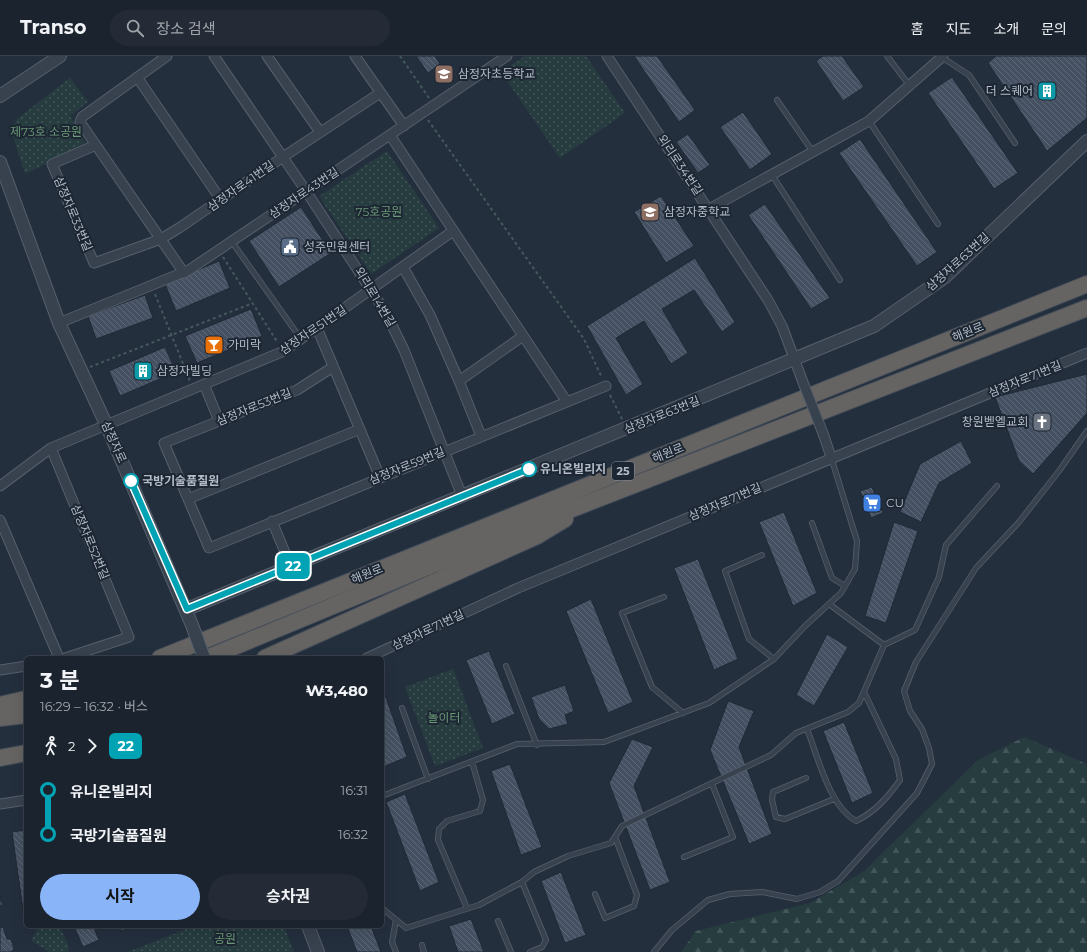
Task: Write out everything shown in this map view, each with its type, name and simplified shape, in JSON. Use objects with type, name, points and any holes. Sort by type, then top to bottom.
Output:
[{"type":"highway","name":"해원로","points":[[165,656],[1087,284]]},
{"type":"highway","name":"해원로","points":[[210,656],[603,496],[1087,308]]},
{"type":"highway","points":[[269,656],[537,536],[603,496]]},
{"type":"highway","points":[[0,705],[24,699]]},
{"type":"highway","points":[[0,718],[24,715]]},
{"type":"highway","points":[[0,758],[24,753]]},
{"type":"street","points":[[0,96],[60,56]]},
{"type":"street","points":[[167,56],[82,116],[80,122],[184,273]]},
{"type":"street","name":"외리로14번길","points":[[214,56],[372,289],[404,350],[462,496]]},
{"type":"street","points":[[267,56],[320,132]]},
{"type":"street","points":[[356,56],[404,126]]},
{"type":"street","name":"삼정자로43번길","points":[[59,323],[184,273],[219,251],[507,56]]},
{"type":"street","name":"외리로34번길","points":[[607,56],[768,300],[782,326],[831,458]]},
{"type":"street","points":[[709,209],[869,121],[943,57]]},
{"type":"street","points":[[137,77],[221,200]]},
{"type":"street","name":"삼정자로41번길","points":[[94,263],[161,239],[380,93]]},
{"type":"street","points":[[390,135],[567,402]]},
{"type":"street","name":"삼정자로63번길","points":[[187,609],[795,360],[874,326],[945,277],[1087,141]]},
{"type":"street","name":"삼정자로33번길","points":[[94,263],[52,164],[96,145]]},
{"type":"street","name":"삼정자로","points":[[0,162],[59,323],[106,424],[187,609],[204,656]]},
{"type":"street","name":"삼정자로51번길","points":[[106,424],[284,351],[453,231]]},
{"type":"street","points":[[403,267],[430,314],[459,380],[481,436]]},
{"type":"street","points":[[317,328],[380,477]]},
{"type":"street","points":[[459,380],[524,336]]},
{"type":"street","name":"삼정자로71번길","points":[[371,656],[518,588],[1087,353]]},
{"type":"street","name":"삼정자로53번길","points":[[209,548],[164,443],[297,390],[334,366]]},
{"type":"street","points":[[204,384],[219,421]]},
{"type":"street","name":"삼정자로59번길","points":[[209,548],[444,450],[606,386]]},
{"type":"street","points":[[0,486],[51,448],[106,424]]},
{"type":"street","points":[[188,499],[360,429]]},
{"type":"street","name":"삼정자로52번길","points":[[51,448],[130,637],[71,656]]},
{"type":"street","points":[[0,520],[58,656]]},
{"type":"street","points":[[272,521],[291,567]]},
{"type":"street","points":[[0,670],[24,666]]},
{"type":"street","points":[[0,804],[24,800]]},
{"type":"street","points":[[309,928],[318,952]]},
{"type":"lane","points":[[887,56],[910,86]]},
{"type":"lane","points":[[943,57],[969,75],[1015,143]]},
{"type":"lane","points":[[777,100],[813,152]]},
{"type":"lane","points":[[869,121],[938,224]]},
{"type":"lane","points":[[772,175],[840,280]]},
{"type":"lane","points":[[232,242],[301,340]]},
{"type":"lane","points":[[654,952],[672,930],[708,900],[730,894],[762,892],[797,899],[820,892],[838,881],[918,793],[932,764],[929,748],[922,729],[910,711],[904,691],[916,662],[976,568],[1019,522],[1059,471],[1087,431]]},
{"type":"lane","points":[[384,795],[517,744],[536,745],[604,742],[709,703],[774,659],[806,625],[841,593],[855,570],[857,541],[831,458]]},
{"type":"lane","points":[[384,910],[406,928],[479,904],[522,882],[534,872],[568,856],[611,843],[622,826],[771,755],[796,733],[848,712],[859,703],[884,645],[915,630],[939,577],[946,545],[997,486]]},
{"type":"lane","points":[[812,523],[832,578],[845,586]]},
{"type":"lane","points":[[762,555],[725,571],[749,639],[774,659]]},
{"type":"lane","points":[[664,597],[622,614],[652,687],[683,713]]},
{"type":"lane","points":[[829,604],[884,645]]},
{"type":"lane","points":[[506,666],[536,745]]},
{"type":"lane","points":[[807,729],[834,799],[846,816],[856,822],[869,815],[891,794],[900,780],[896,759],[864,692]]},
{"type":"lane","points":[[402,708],[428,779]]},
{"type":"lane","points":[[467,908],[438,840],[439,829],[447,821],[480,811],[483,800],[472,762]]},
{"type":"lane","points":[[806,778],[773,792],[772,800],[776,817],[785,819],[834,799]]},
{"type":"lane","points":[[684,857],[733,837],[712,784]]},
{"type":"lane","points":[[595,894],[605,918],[634,906],[637,895],[615,837]]},
{"type":"lane","points":[[522,882],[546,940],[542,947],[530,952]]},
{"type":"lane","points":[[396,920],[392,942],[396,952]]},
{"type":"lane","points":[[498,921],[511,952]]},
{"type":"lane","points":[[422,945],[424,952]]},
{"type":"path","points":[[400,56],[434,105]]},
{"type":"path","points":[[423,112],[584,339]]},
{"type":"path","points":[[219,251],[284,351]]},
{"type":"path","points":[[151,286],[193,388]]},
{"type":"path","points":[[81,370],[172,336],[253,303]]},
{"type":"green space","points":[[525,56],[586,56],[625,113],[560,158],[501,72]]},
{"type":"green space","name":"제73호 소공원","points":[[70,78],[88,102],[70,116],[86,144],[25,174],[11,130],[17,119]]},
{"type":"green space","name":"75호공원","points":[[387,151],[439,228],[371,274],[319,196]]},
{"type":"green space","name":"놀이터","points":[[453,669],[483,748],[435,766],[405,687]]},
{"type":"green space","points":[[1024,737],[1087,764],[1087,952],[681,952],[696,931],[810,903],[864,871],[978,760]]},
{"type":"green space","points":[[38,928],[61,928],[69,947],[68,952],[50,952],[31,941]]},
{"type":"green space","name":"공원","points":[[189,928],[285,928],[294,952],[128,952]]},
{"type":"building","name":"삼정자초등학교","points":[[416,56],[435,56],[440,64],[428,73]]},
{"type":"building","points":[[634,56],[657,56],[695,110],[679,122]]},
{"type":"building","points":[[823,56],[842,56],[864,87],[843,101],[816,61]]},
{"type":"building","name":"더 스퀘어","points":[[996,56],[1087,56],[1087,118],[1047,151],[988,63]]},
{"type":"building","points":[[952,77],[1018,173],[994,189],[928,93]]},
{"type":"building","points":[[743,112],[772,154],[750,170],[720,127]]},
{"type":"building","points":[[688,134],[710,165],[698,173],[676,142]]},
{"type":"building","points":[[860,139],[937,252],[917,266],[839,153]]},
{"type":"building","points":[[661,196],[694,246],[666,263],[634,212]]},
{"type":"building","points":[[765,204],[830,298],[811,309],[748,215]]},
{"type":"building","name":"성주민원센터","points":[[301,207],[331,253],[279,287],[249,241]]},
{"type":"building","points":[[695,258],[735,322],[722,332],[694,290],[662,309],[688,353],[671,364],[644,321],[616,338],[643,384],[626,395],[587,326]]},
{"type":"building","points":[[219,261],[230,288],[176,311],[165,284]]},
{"type":"building","points":[[145,295],[153,318],[96,339],[88,316]]},
{"type":"building","points":[[251,309],[262,336],[197,363],[185,336]]},
{"type":"building","name":"삼정자빌딩","points":[[165,347],[176,372],[120,396],[109,371]]},
{"type":"building","name":"창원벧엘교회","points":[[1087,374],[1087,413],[1033,474],[1019,461],[995,397]]},
{"type":"building","points":[[961,441],[972,463],[939,483],[921,522],[900,512],[920,464]]},
{"type":"building","points":[[872,487],[883,513],[871,518],[860,491]]},
{"type":"building","points":[[784,512],[817,593],[793,606],[759,522]]},
{"type":"building","points":[[894,522],[918,531],[886,623],[865,616]]},
{"type":"building","points":[[698,559],[738,659],[714,670],[674,568]]},
{"type":"building","points":[[591,599],[633,702],[608,713],[566,611]]},
{"type":"building","points":[[827,634],[848,647],[814,706],[796,695]]},
{"type":"building","points":[[489,651],[515,714],[492,724],[466,660]]},
{"type":"building","points":[[565,685],[574,711],[565,715],[568,724],[549,729],[539,719],[531,697]]},
{"type":"building","points":[[384,692],[407,757],[384,767]]},
{"type":"building","points":[[728,701],[754,711],[739,747],[772,834],[749,844],[710,750]]},
{"type":"building","points":[[844,722],[873,793],[852,803],[823,731]]},
{"type":"building","points":[[632,739],[653,747],[634,786],[670,882],[650,890],[609,783]]},
{"type":"building","points":[[510,764],[542,847],[521,855],[491,771]]},
{"type":"building","points":[[405,794],[439,882],[420,891],[386,802]]},
{"type":"building","points":[[24,830],[24,917],[12,832]]},
{"type":"building","points":[[561,872],[586,935],[565,943],[541,881]]},
{"type":"building","points":[[0,896],[3,906],[0,906]]},
{"type":"building","points":[[471,919],[484,952],[458,952],[449,926]]},
{"type":"building","points":[[3,927],[7,939],[11,939],[14,949],[11,952],[0,952],[0,928]]},
{"type":"building","points":[[75,928],[94,928],[99,940],[83,947]]},
{"type":"building","points":[[120,928],[129,928],[121,931]]},
{"type":"building","points":[[372,928],[381,952],[357,952],[348,929]]},
{"type":"bus line","name":"22","points":[[131,481],[187,609],[529,469]]},
{"type":"place","name":"삼정자초등학교","points":[[444,74]]},
{"type":"place","name":"더 스퀘어","points":[[1047,91]]},
{"type":"place","name":"삼정자중학교","points":[[650,212]]},
{"type":"place","name":"성주민원센터","points":[[290,247]]},
{"type":"place","name":"가미락","points":[[214,345]]},
{"type":"place","name":"삼정자빌딩","points":[[143,371]]},
{"type":"place","name":"창원벧엘교회","points":[[1042,422]]},
{"type":"place","name":"유니온빌리지","points":[[529,469]]},
{"type":"place","name":"국방기술품질원","points":[[131,481]]},
{"type":"place","name":"CU","points":[[872,503]]}]
